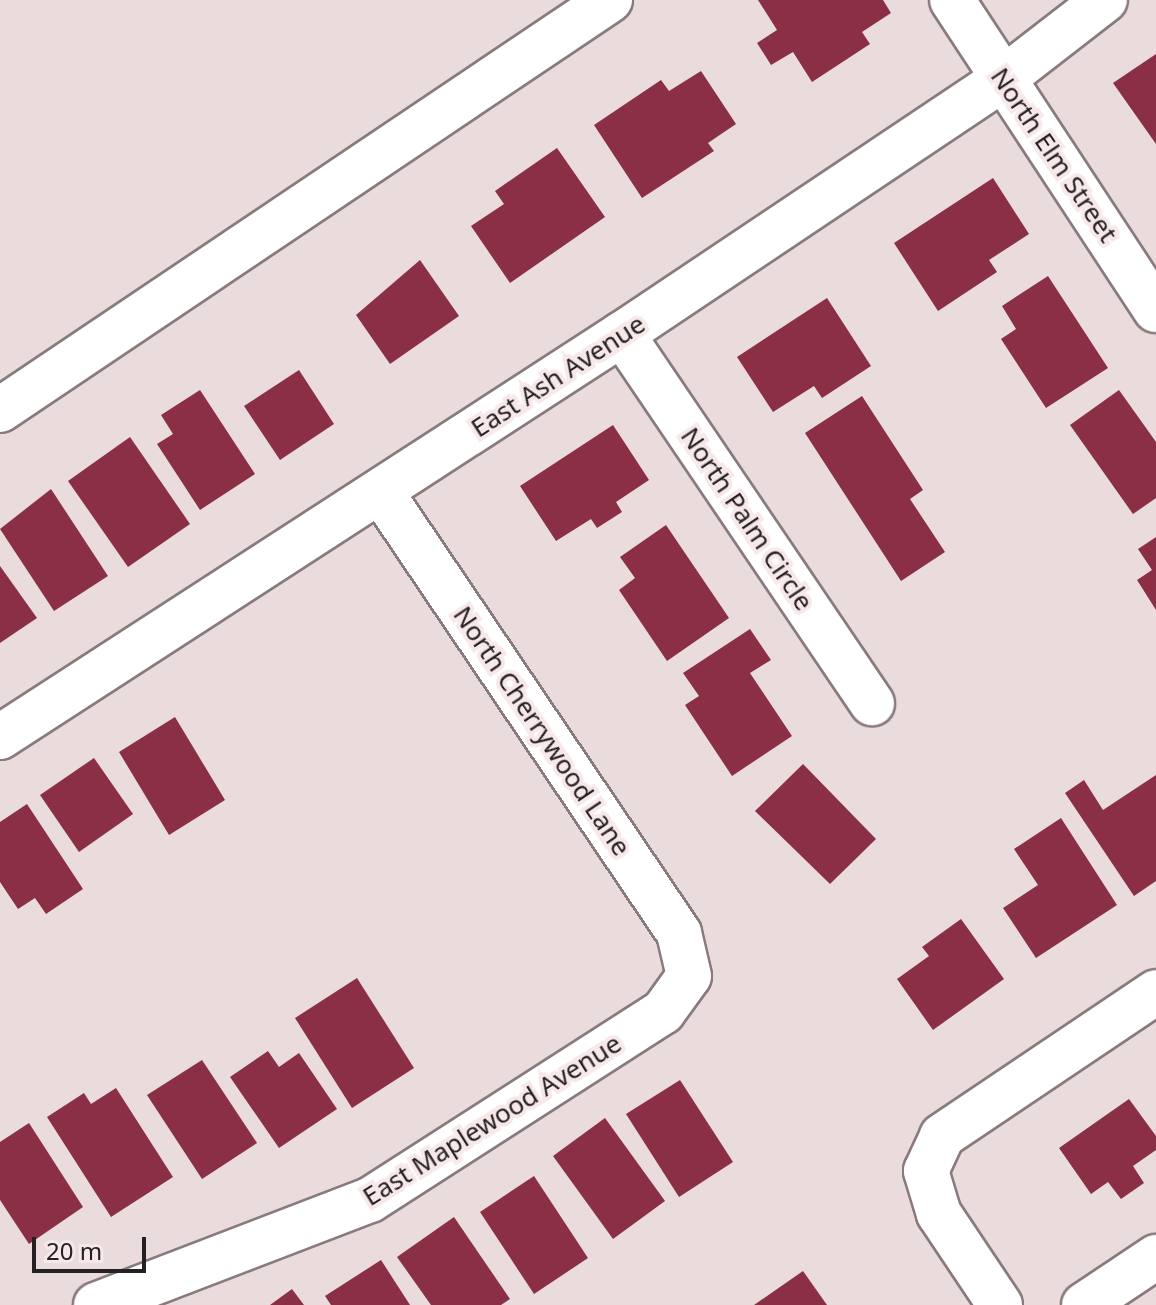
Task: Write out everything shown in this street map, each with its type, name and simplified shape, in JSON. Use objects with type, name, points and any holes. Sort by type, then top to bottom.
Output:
[{"type":"street","points":[[0,410],[610,0]]},
{"type":"street","name":"North Elm Street","points":[[952,0],[1156,310]]},
{"type":"street","name":"East Ash Avenue","points":[[0,737],[325,522],[381,492],[622,334],[1003,79],[1105,0]]},
{"type":"street","name":"North Palm Circle","points":[[622,334],[872,703]]},
{"type":"street","name":"North Cherrywood Lane","points":[[381,492],[679,933],[689,976]]},
{"type":"street","name":"East Maplewood Avenue","points":[[96,1305],[370,1200],[663,1012],[689,976]]},
{"type":"street","points":[[1000,1305],[939,1214],[926,1171],[942,1136],[1156,992]]},
{"type":"street","points":[[1084,1305],[1156,1257]]},
{"type":"building","points":[[758,0],[883,0],[891,13],[862,32],[870,44],[812,82],[793,52],[771,65],[757,43],[777,30]]},
{"type":"building","points":[[1156,54],[1156,144],[1113,83]]},
{"type":"building","points":[[701,71],[736,124],[708,143],[714,151],[642,198],[594,125],[661,80],[669,91]]},
{"type":"building","points":[[557,148],[605,217],[510,283],[471,226],[504,204],[495,191]]},
{"type":"building","points":[[993,178],[1029,234],[989,260],[997,272],[938,311],[894,243]]},
{"type":"building","points":[[420,260],[459,316],[390,364],[356,315]]},
{"type":"building","points":[[1048,276],[1108,368],[1046,408],[1001,339],[1016,329],[1002,306]]},
{"type":"building","points":[[827,298],[871,366],[822,398],[814,386],[773,412],[737,357]]},
{"type":"building","points":[[299,370],[334,424],[280,460],[244,406]]},
{"type":"building","points":[[200,390],[255,474],[200,510],[157,444],[173,434],[161,415]]},
{"type":"building","points":[[1119,390],[1156,442],[1156,498],[1133,514],[1070,425]]},
{"type":"building","points":[[862,396],[923,490],[910,499],[945,552],[901,581],[805,433]]},
{"type":"building","points":[[613,425],[649,480],[616,502],[622,512],[597,528],[591,519],[556,541],[520,486]]},
{"type":"building","points":[[130,437],[190,524],[128,567],[68,481]]},
{"type":"building","points":[[51,489],[108,576],[54,611],[0,529]]},
{"type":"building","points":[[666,525],[729,618],[667,661],[619,590],[635,578],[620,557]]},
{"type":"building","points":[[1156,537],[1156,610],[1137,580],[1152,570],[1138,549]]},
{"type":"building","points":[[0,566],[37,618],[0,643]]},
{"type":"building","points":[[750,629],[771,660],[750,673],[792,736],[732,776],[685,705],[699,696],[683,673]]},
{"type":"building","points":[[175,717],[225,800],[169,835],[119,752]]},
{"type":"building","points":[[94,758],[133,814],[79,852],[40,795]]},
{"type":"building","points":[[803,764],[876,839],[830,884],[755,811]]},
{"type":"building","points":[[1156,775],[1156,881],[1134,896],[1065,793],[1084,780],[1103,810]]},
{"type":"building","points":[[27,804],[83,889],[46,914],[35,898],[18,909],[0,882],[0,822]]},
{"type":"building","points":[[1061,818],[1117,905],[1036,958],[1003,908],[1038,885],[1014,849]]},
{"type":"building","points":[[961,919],[1004,979],[933,1030],[897,979],[929,956],[922,947]]},
{"type":"building","points":[[357,978],[414,1068],[352,1108],[295,1018]]},
{"type":"building","points":[[268,1051],[279,1067],[299,1053],[337,1109],[279,1148],[230,1077]]},
{"type":"building","points":[[202,1060],[257,1143],[202,1179],[147,1095]]},
{"type":"building","points":[[680,1080],[733,1162],[679,1197],[626,1114]]},
{"type":"building","points":[[116,1088],[173,1177],[111,1217],[47,1117],[84,1093],[91,1104]]},
{"type":"building","points":[[1129,1099],[1156,1136],[1156,1150],[1133,1166],[1144,1183],[1121,1199],[1108,1182],[1091,1194],[1059,1148]]},
{"type":"building","points":[[605,1118],[665,1201],[613,1239],[553,1156]]},
{"type":"building","points":[[29,1123],[83,1207],[29,1244],[0,1200],[0,1142]]},
{"type":"building","points":[[534,1176],[588,1258],[534,1294],[480,1212]]},
{"type":"building","points":[[454,1217],[510,1299],[501,1305],[431,1305],[397,1257]]},
{"type":"building","points":[[381,1260],[410,1305],[331,1305],[325,1296]]},
{"type":"building","points":[[803,1271],[827,1305],[754,1305]]},
{"type":"building","points":[[292,1289],[304,1305],[270,1305]]}]
